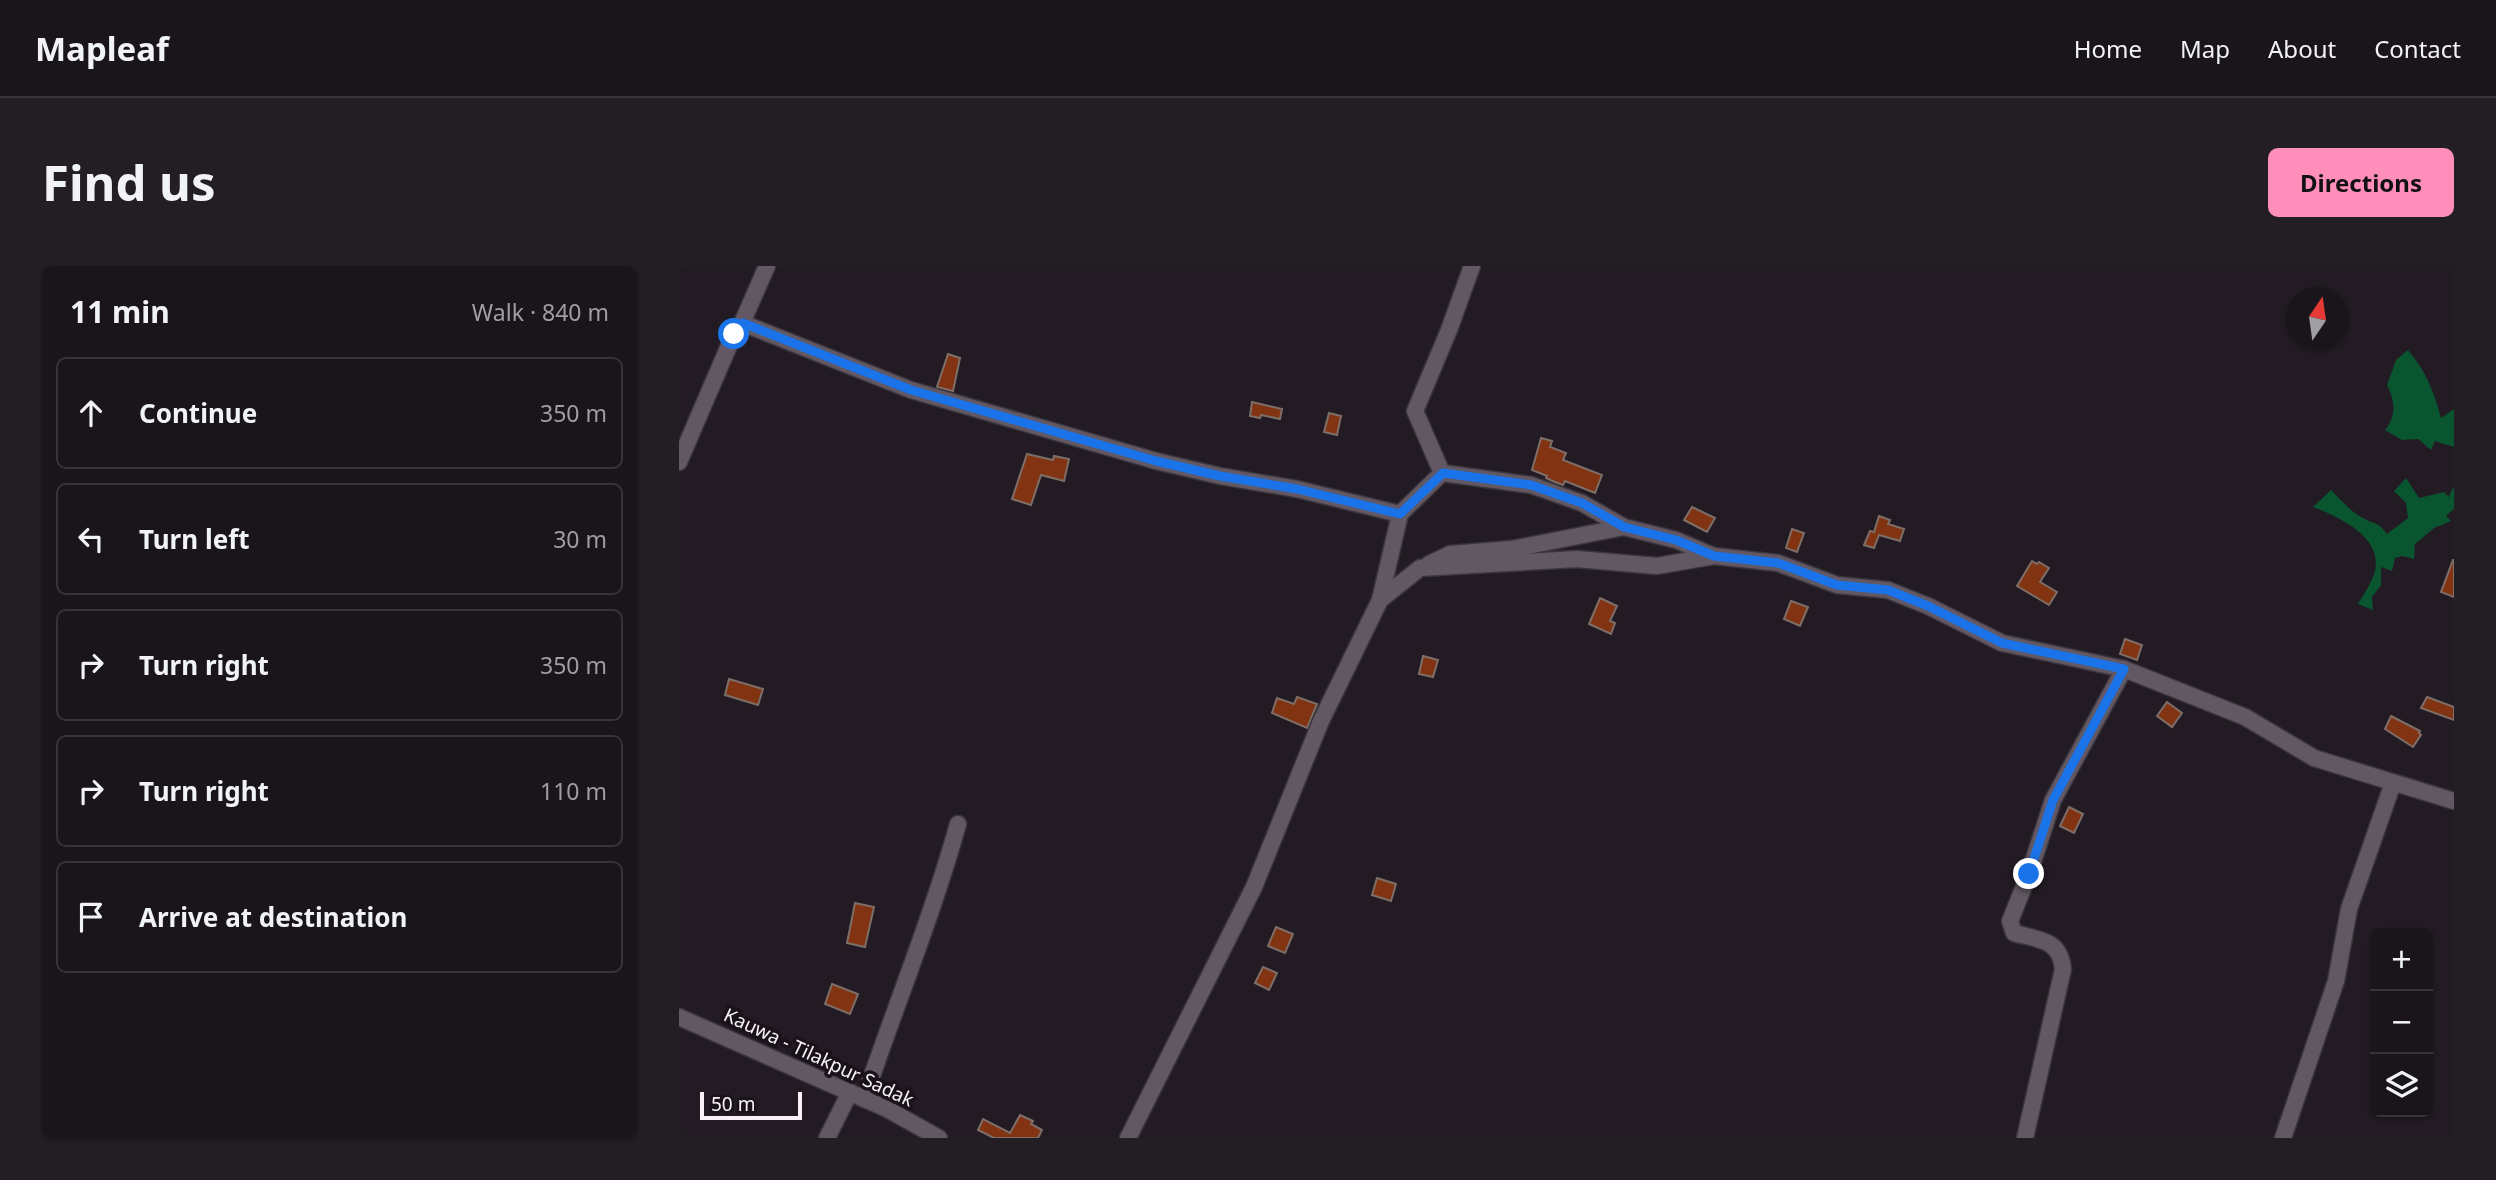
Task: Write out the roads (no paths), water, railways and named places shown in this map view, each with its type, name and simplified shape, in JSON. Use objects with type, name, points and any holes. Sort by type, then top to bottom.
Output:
[{"type":"street","points":[[679,462],[734,334],[743,323],[767,266]]},
{"type":"street","points":[[1443,473],[1415,411],[1472,266]]},
{"type":"street","points":[[743,323],[911,390],[1156,461],[1220,476],[1297,489],[1400,514]]},
{"type":"street","points":[[1128,1138],[1254,887],[1321,721],[1380,600],[1400,514],[1443,473]]},
{"type":"street","points":[[1443,473],[1531,485],[1582,503],[1624,527],[1676,540],[1714,556]]},
{"type":"street","points":[[1380,600],[1420,568],[1450,554],[1512,550],[1624,527]]},
{"type":"street","points":[[1420,568],[1577,559],[1657,566],[1714,556],[1778,563],[1837,585],[1888,590],[1928,606],[2002,643],[2124,669],[2245,717],[2314,758],[2454,801]]},
{"type":"street","points":[[2025,1138],[2063,969],[2062,956],[2054,945],[2014,933],[2010,921],[2029,874],[2053,800],[2124,669]]},
{"type":"street","points":[[2283,1138],[2336,981],[2349,909],[2393,783]]},
{"type":"street","points":[[827,1138],[857,1095],[898,998],[943,877],[958,824]]},
{"type":"street","name":"Kauwa - Tilakpur Sadak","points":[[679,1017],[857,1095],[939,1138]]}]
